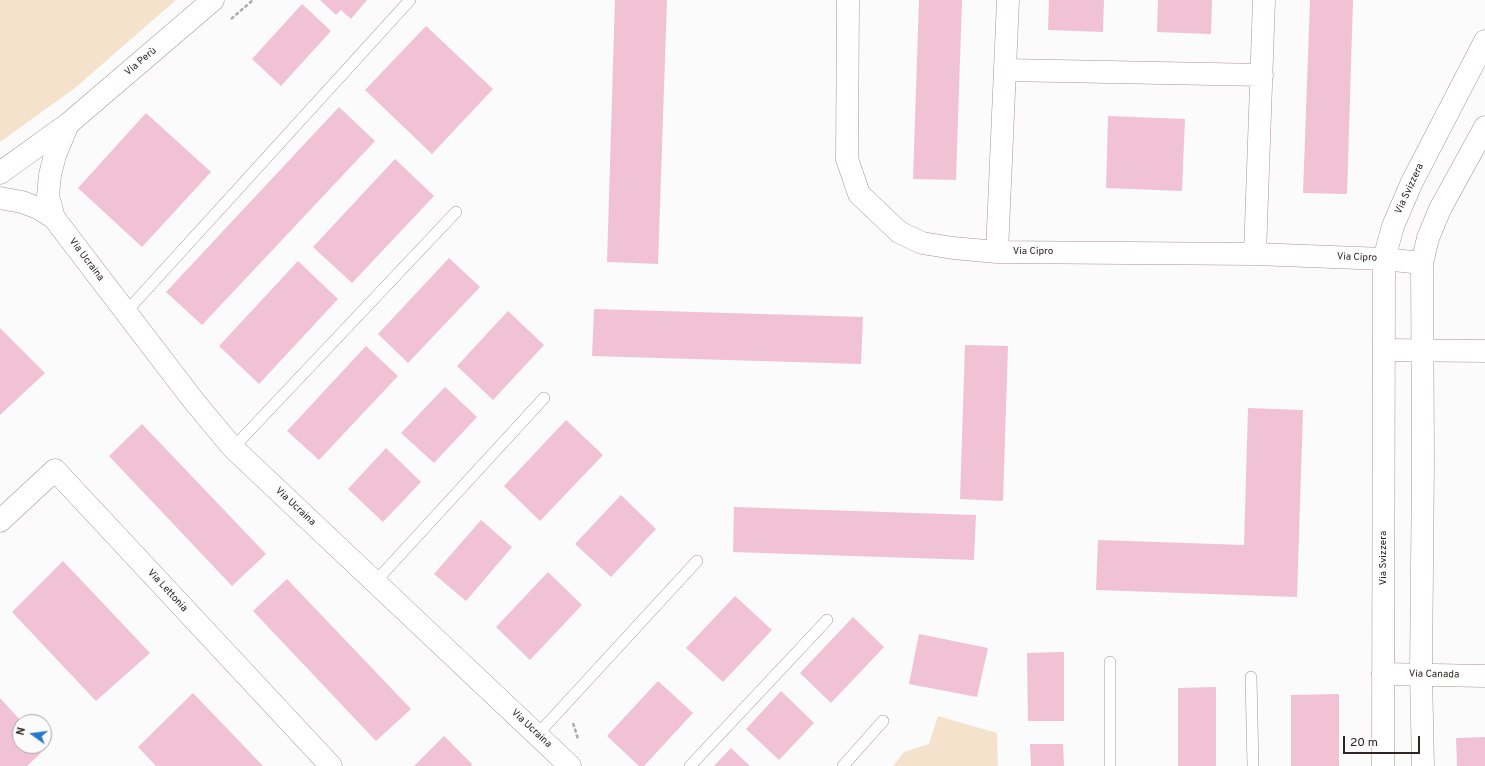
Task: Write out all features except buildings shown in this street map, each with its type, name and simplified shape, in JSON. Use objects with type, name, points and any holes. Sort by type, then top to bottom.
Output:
[{"type":"street","name":"Via Perù","points":[[0,173],[68,124],[213,0]]},
{"type":"street","name":"Via Cipro","points":[[848,0],[847,159],[859,194],[899,232],[922,243],[953,248],[998,252],[1255,254],[1384,259],[1422,263]]},
{"type":"street","points":[[998,252],[1008,0]]},
{"type":"street","points":[[1255,254],[1264,0]]},
{"type":"street","name":"Via Svizzera","points":[[1384,766],[1384,259],[1393,226],[1412,182],[1485,41]]},
{"type":"street","points":[[1006,70],[1262,75]]},
{"type":"street","name":"Via Ucraina","points":[[54,218],[48,196],[50,175],[55,156],[68,124]]},
{"type":"street","points":[[1422,766],[1422,263],[1428,238],[1440,209],[1485,127]]},
{"type":"street","name":"Via Ucraina","points":[[0,198],[22,202],[38,208],[54,218],[193,400],[233,448],[570,766]]},
{"type":"street","points":[[1385,350],[1485,351]]},
{"type":"street","name":"Via Lettonia","points":[[0,521],[54,470],[331,766]]},
{"type":"street","name":"Via Canada","points":[[1383,674],[1485,676]]},
{"type":"lane","points":[[126,312],[410,0]]},
{"type":"lane","points":[[233,448],[456,212]]},
{"type":"lane","points":[[375,582],[544,398]]},
{"type":"lane","points":[[537,735],[697,561]]},
{"type":"lane","points":[[690,766],[827,620]]},
{"type":"lane","points":[[1110,662],[1110,766]]},
{"type":"lane","points":[[1251,677],[1253,766]]},
{"type":"lane","points":[[843,766],[883,721]]},
{"type":"path","points":[[229,20],[253,0]]},
{"type":"path","points":[[562,708],[572,719],[580,744]]},
{"type":"shaded area","points":[[0,0],[176,0],[75,88],[0,142]]},
{"type":"shaded area","points":[[938,716],[997,733],[998,766],[893,766],[904,752],[929,744]]}]
